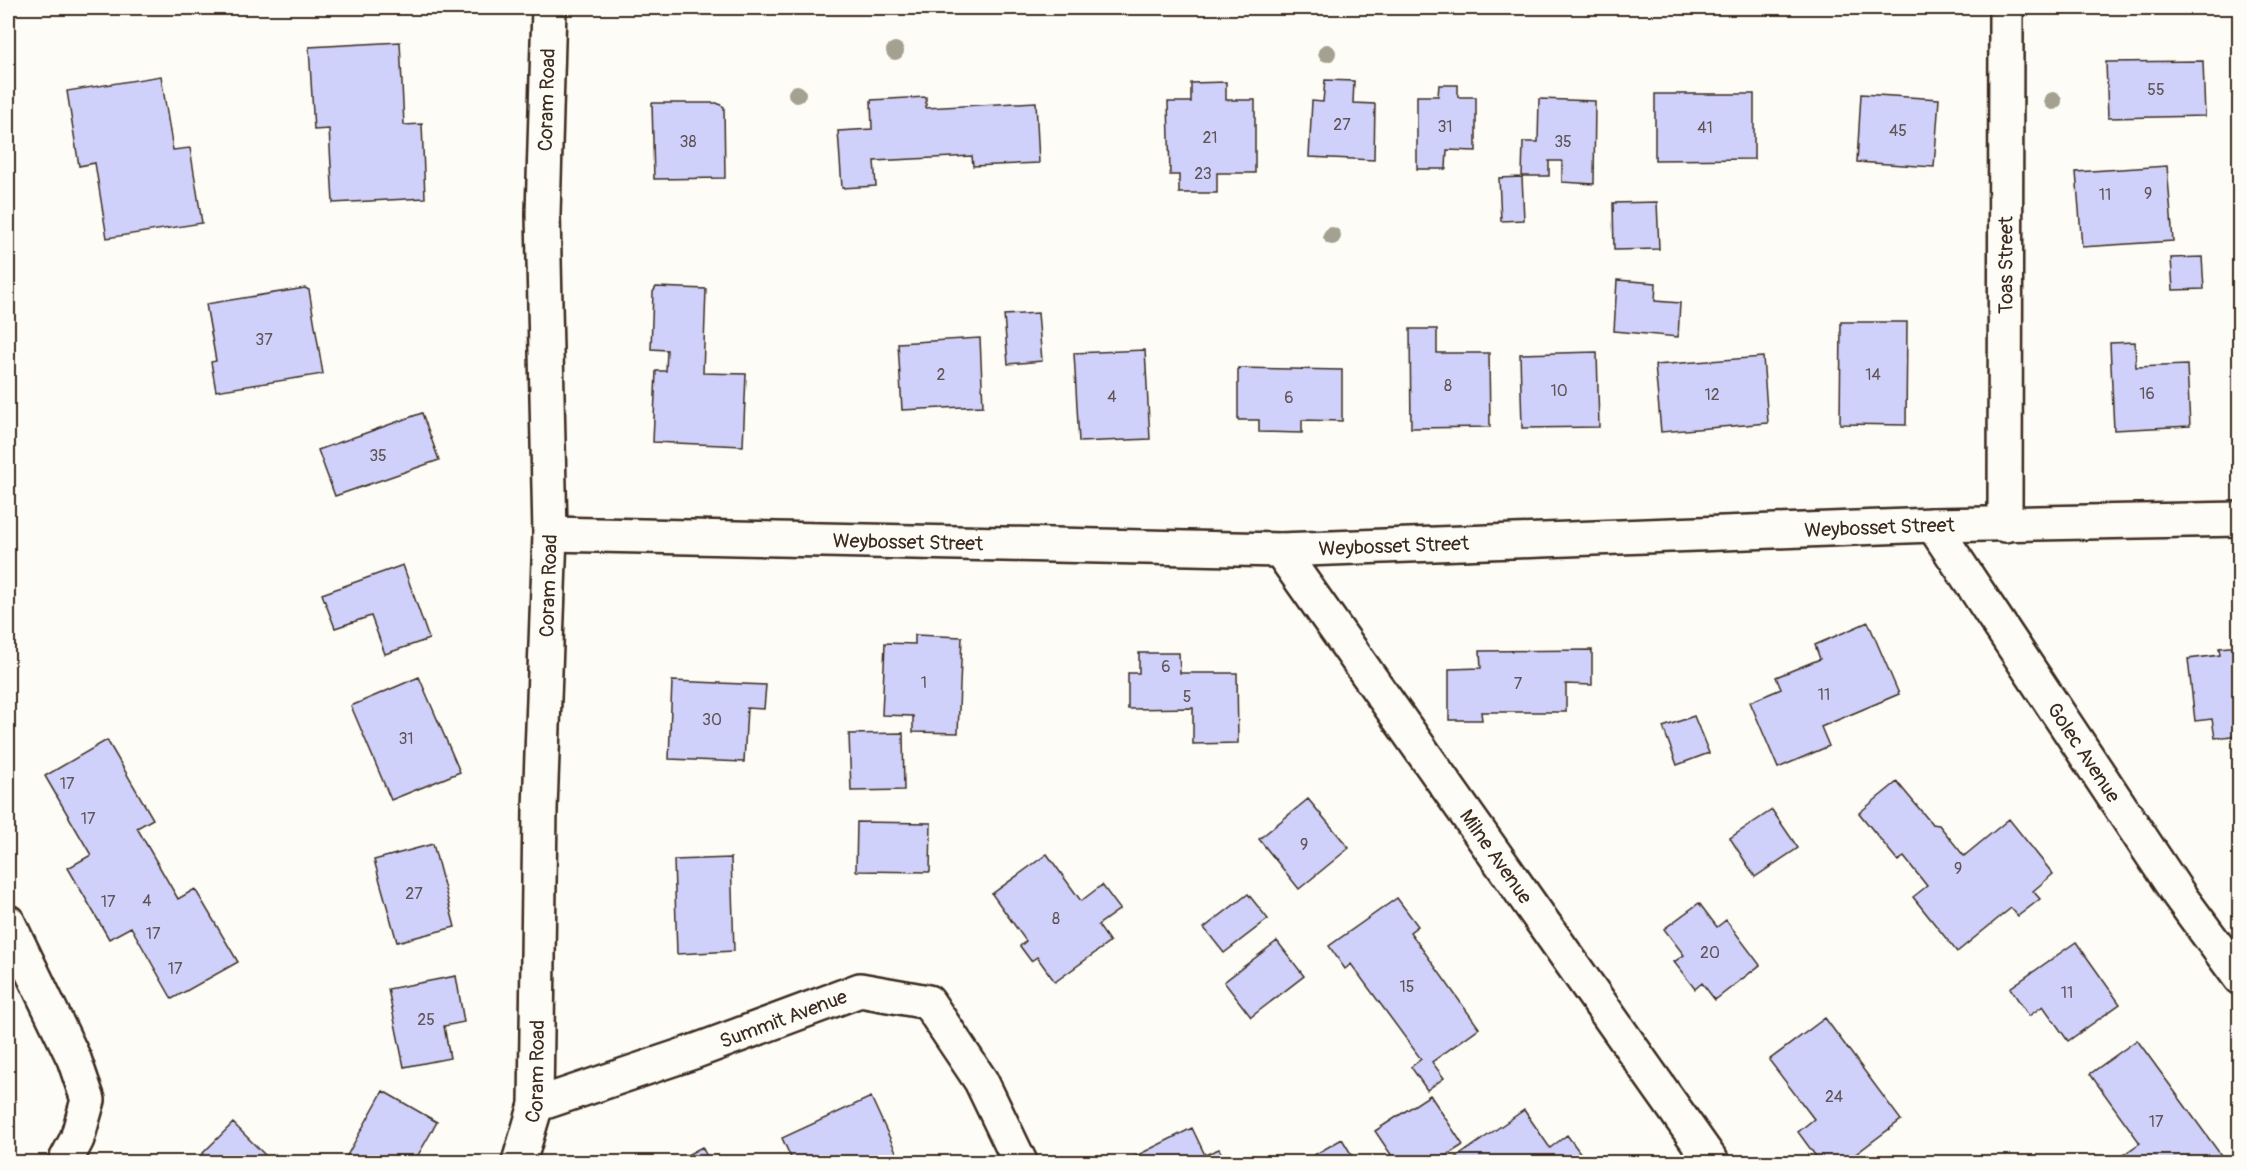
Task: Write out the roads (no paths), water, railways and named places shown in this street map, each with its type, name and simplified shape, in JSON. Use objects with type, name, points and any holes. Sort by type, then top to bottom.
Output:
[{"type":"street","name":"Coram Road","points":[[519,1162],[536,1105],[540,809],[550,534],[543,214],[549,8]]},
{"type":"street","name":"Toas Street","points":[[2005,525],[2006,8]]},
{"type":"street","name":"Weybosset Street","points":[[550,534],[1280,550],[1932,525],[2240,519]]},
{"type":"street","name":"Golec Avenue","points":[[1932,525],[2179,895],[2240,978]]},
{"type":"street","name":"Milne Avenue","points":[[1280,550],[1712,1162]]},
{"type":"street","points":[[8,922],[74,1059],[88,1100],[78,1139],[65,1162]]},
{"type":"street","name":"Summit Avenue","points":[[536,1105],[696,1051],[860,990],[928,1002],[981,1081],[1020,1162]]}]
